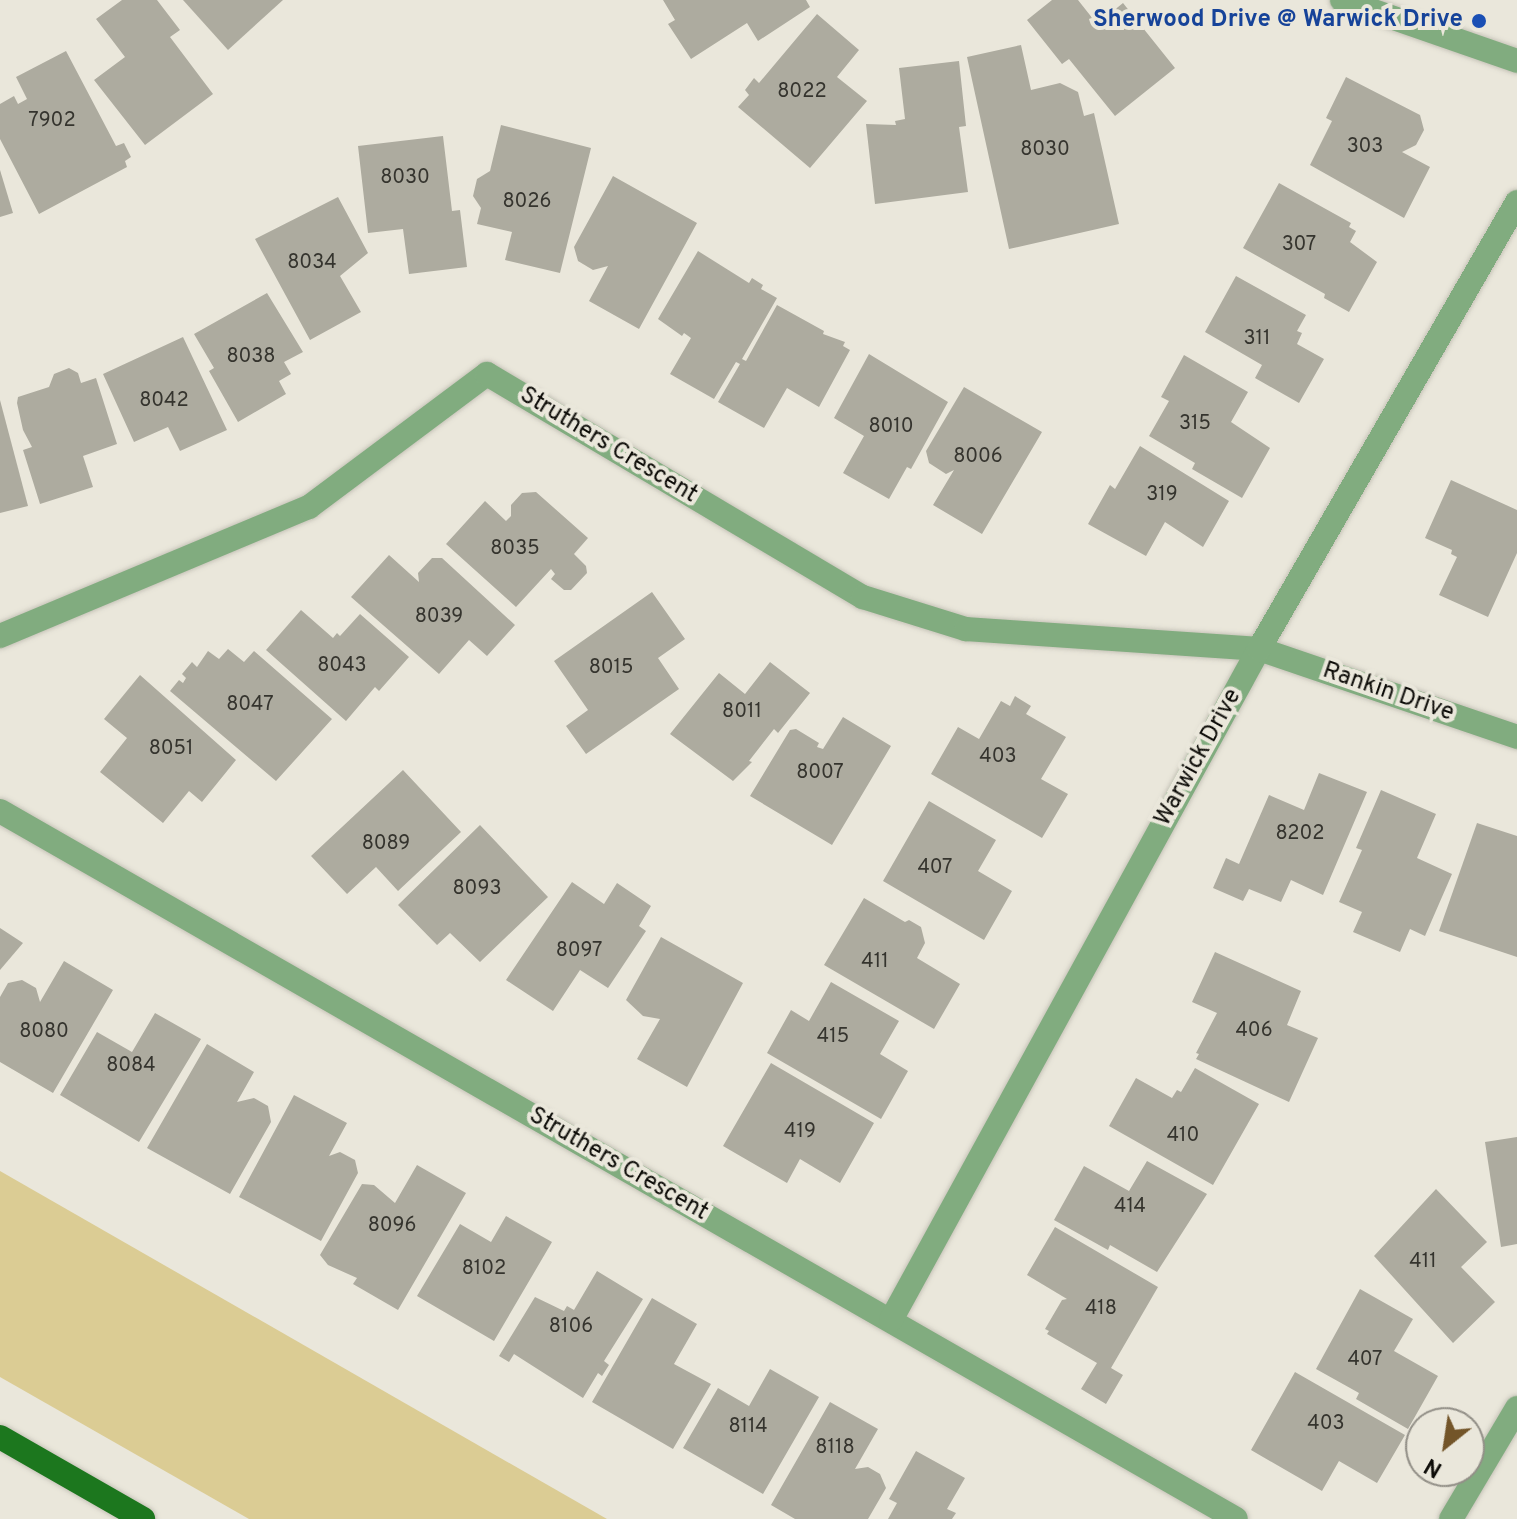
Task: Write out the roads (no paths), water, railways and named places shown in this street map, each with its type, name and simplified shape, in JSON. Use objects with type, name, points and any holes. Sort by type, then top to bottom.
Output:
[{"type":"main road","points":[[0,1437],[143,1519]]},
{"type":"street","points":[[1342,0],[1517,61]]},
{"type":"street","name":"Warwick Drive","points":[[891,1320],[1259,649],[1517,202]]},
{"type":"street","name":"Struthers Crescent","points":[[0,636],[309,507],[487,374],[863,597],[966,629],[1259,649]]},
{"type":"street","name":"Rankin Drive","points":[[1259,649],[1517,737]]},
{"type":"street","name":"Struthers Crescent","points":[[0,811],[1236,1519]]},
{"type":"street","points":[[1451,1519],[1517,1408]]},
{"type":"place","name":"Sherwood Drive @ Warwick Drive","points":[[1479,21]]}]
